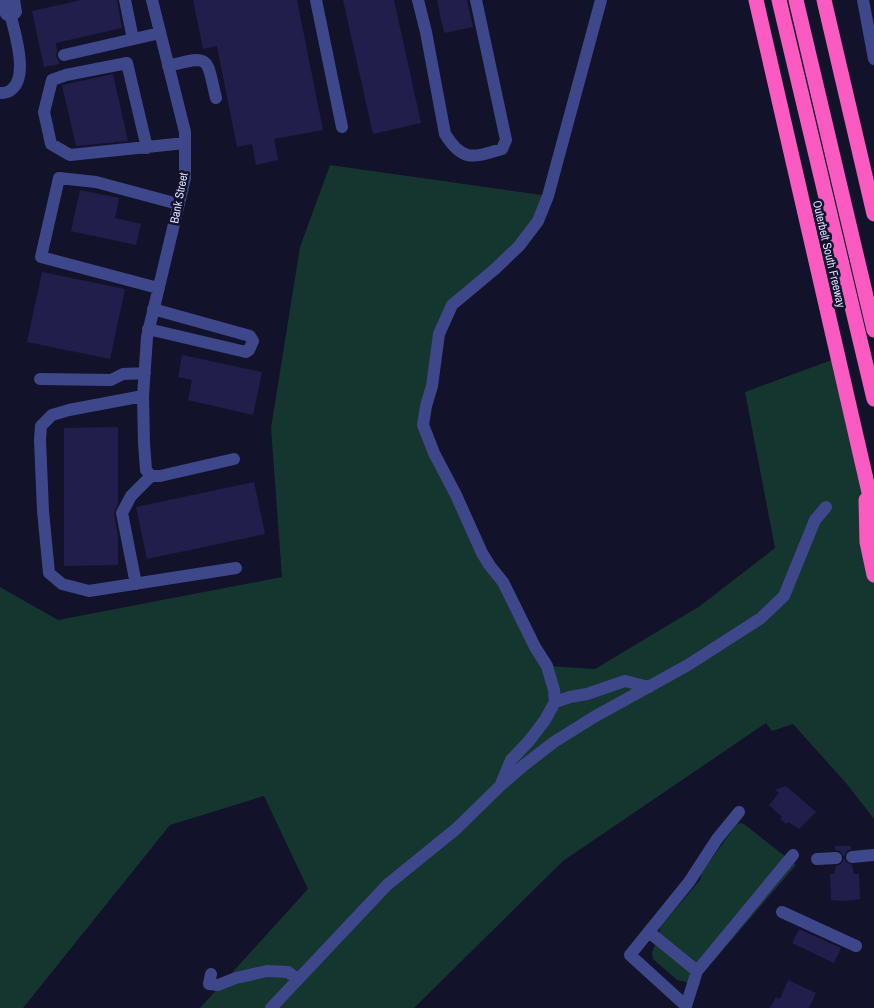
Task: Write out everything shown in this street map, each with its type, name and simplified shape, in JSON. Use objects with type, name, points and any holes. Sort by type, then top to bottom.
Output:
[{"type":"highway","name":"Outerbelt South Freeway","points":[[756,0],[874,514]]},
{"type":"highway","points":[[779,0],[874,400]]},
{"type":"highway","points":[[796,0],[874,330]]},
{"type":"highway","points":[[824,0],[874,214]]},
{"type":"highway","points":[[865,478],[867,542],[874,575]]},
{"type":"street","points":[[0,94],[11,91],[16,86],[21,62],[11,17],[6,14],[3,0]]},
{"type":"street","points":[[11,17],[16,12],[14,0]]},
{"type":"street","points":[[125,0],[133,39]]},
{"type":"street","name":"Bank Street","points":[[151,476],[146,470],[143,396],[148,329],[185,178],[185,132],[152,0]]},
{"type":"street","points":[[316,0],[342,127]]},
{"type":"street","points":[[418,0],[426,32],[445,134],[452,145],[462,154],[474,157],[502,149],[506,140],[476,0]]},
{"type":"street","points":[[500,786],[511,760],[534,734],[555,702],[554,690],[547,666],[535,647],[503,582],[482,553],[456,495],[434,453],[423,425],[432,386],[439,334],[452,305],[489,275],[519,246],[538,221],[545,205],[601,0]]},
{"type":"street","points":[[864,0],[874,59]]},
{"type":"street","points":[[64,55],[160,33]]},
{"type":"street","points":[[168,66],[196,59],[203,60],[207,64],[216,98]]},
{"type":"street","points":[[147,148],[127,63],[66,75],[52,80],[44,112],[51,144],[70,155],[147,148],[185,143]]},
{"type":"street","points":[[158,288],[41,257],[58,178],[96,182],[178,204]]},
{"type":"street","points":[[148,329],[246,352],[253,341],[250,336],[153,309]]},
{"type":"street","points":[[40,380],[111,380],[123,374],[144,373]]},
{"type":"street","points":[[143,396],[69,410],[52,416],[41,426],[43,511],[49,573],[62,584],[89,591],[236,568]]},
{"type":"street","points":[[136,584],[122,513],[131,496],[151,476],[160,476],[234,459]]},
{"type":"street","points":[[271,1008],[387,886],[456,828],[500,786],[554,742],[594,717],[688,665],[742,631],[776,605],[788,588],[815,520],[826,507]]},
{"type":"street","points":[[555,702],[587,694],[624,681],[649,687]]},
{"type":"street","points":[[739,812],[717,839],[689,882],[630,955],[686,1007],[697,971],[793,855]]},
{"type":"street","points":[[852,857],[874,855]]},
{"type":"street","points":[[817,859],[836,858]]},
{"type":"street","points":[[782,912],[856,946]]},
{"type":"street","points":[[649,932],[697,971]]},
{"type":"street","points":[[212,974],[209,984],[218,985],[236,978],[267,971],[288,972],[298,979]]},
{"type":"green space","points":[[330,165],[548,196],[538,221],[452,305],[426,406],[434,453],[547,666],[595,669],[700,606],[775,548],[745,392],[837,358],[865,478],[874,575],[874,819],[846,783],[793,724],[772,731],[766,723],[563,861],[414,1008],[200,1008],[308,889],[264,796],[170,825],[23,1008],[0,1008],[0,587],[58,620],[282,577],[271,428],[300,247]]},
{"type":"green space","points":[[744,824],[796,865],[699,978],[700,985],[677,980],[653,959],[652,953],[661,926],[700,880],[702,872],[736,825]]},
{"type":"building","points":[[81,0],[117,0],[122,28],[56,43],[56,56],[60,64],[44,67],[32,11]]},
{"type":"building","points":[[193,0],[297,0],[323,130],[274,139],[278,160],[256,165],[252,144],[237,147],[217,46],[203,49]]},
{"type":"building","points":[[343,0],[394,0],[421,123],[373,134]]},
{"type":"building","points":[[437,0],[467,0],[473,27],[444,33]]},
{"type":"building","points":[[113,74],[128,141],[76,146],[62,85]]},
{"type":"building","points":[[80,190],[119,198],[115,218],[141,224],[136,245],[71,231]]},
{"type":"building","points":[[42,272],[125,289],[110,359],[27,342]]},
{"type":"building","points":[[182,355],[262,372],[253,415],[188,400],[192,380],[178,377]]},
{"type":"building","points":[[118,427],[118,503],[114,514],[118,536],[118,565],[64,566],[64,428]]},
{"type":"building","points":[[254,482],[265,534],[147,559],[136,507]]},
{"type":"building","points":[[786,786],[816,812],[799,829],[788,822],[786,824],[780,819],[782,817],[769,805],[779,793],[775,790]]},
{"type":"building","points":[[835,846],[851,846],[851,849],[847,851],[844,857],[840,851],[835,850]]},
{"type":"building","points":[[844,858],[846,862],[852,865],[854,874],[859,874],[860,899],[846,901],[831,900],[830,874],[834,874],[836,866],[841,864]]},
{"type":"building","points":[[799,929],[841,948],[834,963],[792,943]]},
{"type":"building","points":[[788,980],[816,993],[809,1008],[770,1008],[776,997],[780,999]]}]
